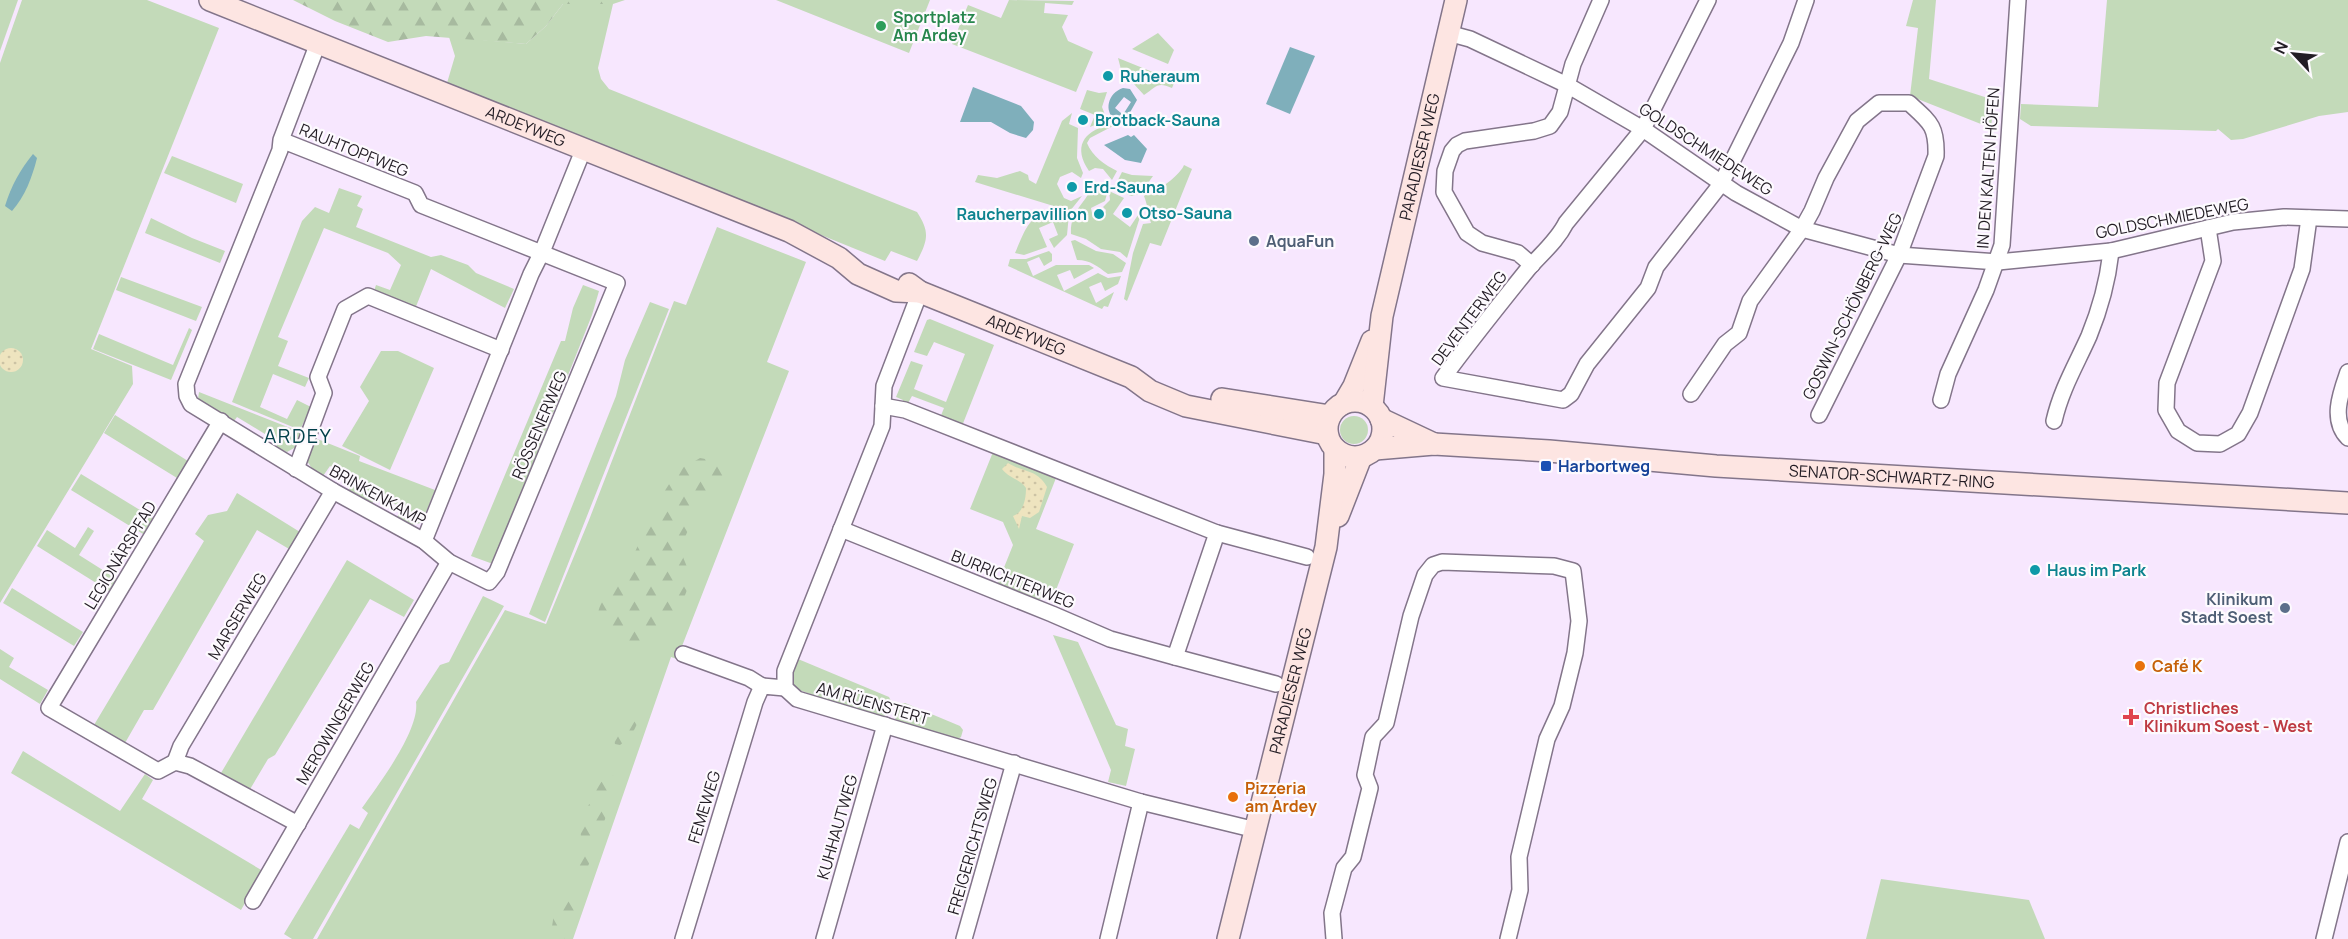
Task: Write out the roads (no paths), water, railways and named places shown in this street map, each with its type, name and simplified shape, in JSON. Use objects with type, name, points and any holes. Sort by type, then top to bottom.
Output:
[{"type":"main road","name":"ARDEYWEG","points":[[210,0],[789,231],[838,258],[858,274],[881,285],[896,291],[920,292],[1131,377],[1150,391],[1186,406],[1334,426]]},
{"type":"main road","name":"PARADIESER WEG","points":[[1228,939],[1326,547],[1335,474],[1334,426],[1354,386],[1382,316],[1456,0]]},
{"type":"main road","name":"PARADIESER WEG","points":[[1326,547],[1368,453],[1383,436],[1377,412],[1382,316]]},
{"type":"main road","points":[[1368,453],[1347,456],[1334,426],[1362,402],[1377,412]]},
{"type":"main road","name":"SENATOR-SCHWARTZ-RING","points":[[1377,412],[1434,444]]},
{"type":"main road","name":"SENATOR-SCHWARTZ-RING","points":[[1368,453],[1434,444],[1549,451],[1716,466],[2348,503]]},
{"type":"street","points":[[1532,265],[1518,253],[1482,243],[1467,233],[1444,192],[1445,171],[1452,152],[1465,141],[1534,131],[1550,126],[1560,112],[1573,64],[1601,0]]},
{"type":"street","name":"DEVENTERWEG","points":[[1708,0],[1643,129],[1566,223],[1559,237],[1532,265],[1443,378],[1563,400],[1571,394],[1587,364],[1648,288],[1656,267],[1721,184],[1791,43],[1806,0]]},
{"type":"street","name":"IN DEN KALTEN HÖFEN","points":[[1941,400],[1948,374],[1998,262],[2002,245],[2018,0]]},
{"type":"street","name":"GOLDSCHMIEDEWEG","points":[[1448,33],[1470,39],[1567,85],[1643,129],[1721,184],[1802,229],[1899,255],[1998,262],[2110,251],[2233,222],[2284,217],[2348,219]]},
{"type":"street","name":"BRINKENKAMP","points":[[318,43],[281,140],[280,150],[186,384],[187,396],[191,404],[296,469],[424,541],[584,148]]},
{"type":"street","name":"GOSWIN-SCHÖNBERG-WEG","points":[[1691,394],[1725,344],[1739,333],[1750,301],[1802,229],[1857,121],[1879,103],[1909,103],[1931,123],[1937,138],[1936,156],[1899,255],[1819,415]]},
{"type":"street","name":"RAUHTOPFWEG","points":[[281,140],[415,193],[422,205],[542,252]]},
{"type":"street","points":[[2208,228],[2213,261],[2167,383],[2166,410],[2178,431],[2197,443],[2220,444],[2238,434],[2250,413],[2302,269],[2309,218]]},
{"type":"street","points":[[2054,421],[2060,397],[2090,334],[2108,278],[2110,251]]},
{"type":"street","name":"RÖSSENERWEG","points":[[424,541],[449,562],[489,582],[497,572],[617,283],[542,252]]},
{"type":"street","points":[[683,654],[749,678],[762,686],[785,688],[785,671],[882,426],[884,386],[920,292]]},
{"type":"street","points":[[296,469],[324,393],[318,377],[345,309],[368,296],[501,350]]},
{"type":"street","points":[[2348,372],[2340,396],[2338,416],[2343,433],[2348,438]]},
{"type":"street","points":[[883,406],[905,410],[1217,533],[1307,557]]},
{"type":"street","name":"LEGIONÄRSPFAD","points":[[175,762],[158,771],[49,708],[221,421]]},
{"type":"street","name":"MARSERWEG","points":[[175,762],[181,746],[333,491]]},
{"type":"street","name":"BURRICHTERWEG","points":[[841,529],[1110,639],[1276,684]]},
{"type":"street","points":[[1175,657],[1217,533]]},
{"type":"street","name":"MEROWINGERWEG","points":[[253,901],[449,562]]},
{"type":"street","points":[[1334,939],[1332,913],[1344,868],[1353,857],[1362,823],[1370,788],[1365,775],[1373,737],[1386,723],[1411,616],[1425,575],[1432,565],[1442,562],[1554,566],[1573,571],[1577,590],[1579,621],[1575,653],[1562,706],[1547,739],[1519,857],[1520,890],[1508,939]]},
{"type":"street","name":"FEMEWEG","points":[[683,939],[755,702],[762,686]]},
{"type":"street","name":"AM RÜENSTERT","points":[[785,688],[797,699],[1141,802],[1256,830]]},
{"type":"street","name":"KUHHAUTWEG","points":[[824,939],[885,725]]},
{"type":"street","points":[[175,762],[190,766],[298,824]]},
{"type":"street","name":"FREIGERICHTSWEG","points":[[964,939],[1014,763]]},
{"type":"street","points":[[1108,939],[1141,802]]},
{"type":"street","points":[[2324,939],[2348,842]]},
{"type":"water","points":[[1290,47],[1315,56],[1290,114],[1266,104]]},
{"type":"water","points":[[973,87],[1021,106],[1034,122],[1033,130],[1026,138],[1010,133],[991,122],[960,122]]},
{"type":"water","points":[[1123,88],[1130,89],[1137,100],[1128,116],[1124,113],[1131,102],[1124,97],[1115,108],[1127,118],[1116,121],[1110,112],[1109,103],[1114,94]]},
{"type":"water","points":[[1128,135],[1131,137],[1134,135],[1147,149],[1141,163],[1125,160],[1104,145]]},
{"type":"water","points":[[33,154],[37,158],[30,180],[12,211],[5,206],[7,199],[16,178]]},
{"type":"place","name":"Sportplatz Am Ardey","points":[[881,26]]},
{"type":"place","name":"Ruheraum","points":[[1108,76]]},
{"type":"place","name":"Brotback-Sauna","points":[[1083,120]]},
{"type":"place","name":"Erd-Sauna","points":[[1072,187]]},
{"type":"place","name":"Otso-Sauna","points":[[1127,213]]},
{"type":"place","name":"Raucherpavillion","points":[[1099,214]]},
{"type":"place","name":"AquaFun","points":[[1254,241]]},
{"type":"place","name":"Harbortweg","points":[[1546,466]]},
{"type":"place","name":"Haus im Park","points":[[2035,570]]},
{"type":"place","name":"Klinikum Stadt Soest","points":[[2285,608]]},
{"type":"place","name":"Café K","points":[[2140,666]]},
{"type":"place","name":"Christliches Klinikum Soest - West","points":[[2131,717]]},
{"type":"place","name":"Pizzeria am Ardey","points":[[1233,797]]},
{"type":"district","name":"ARDEY","points":[[298,436]]}]
